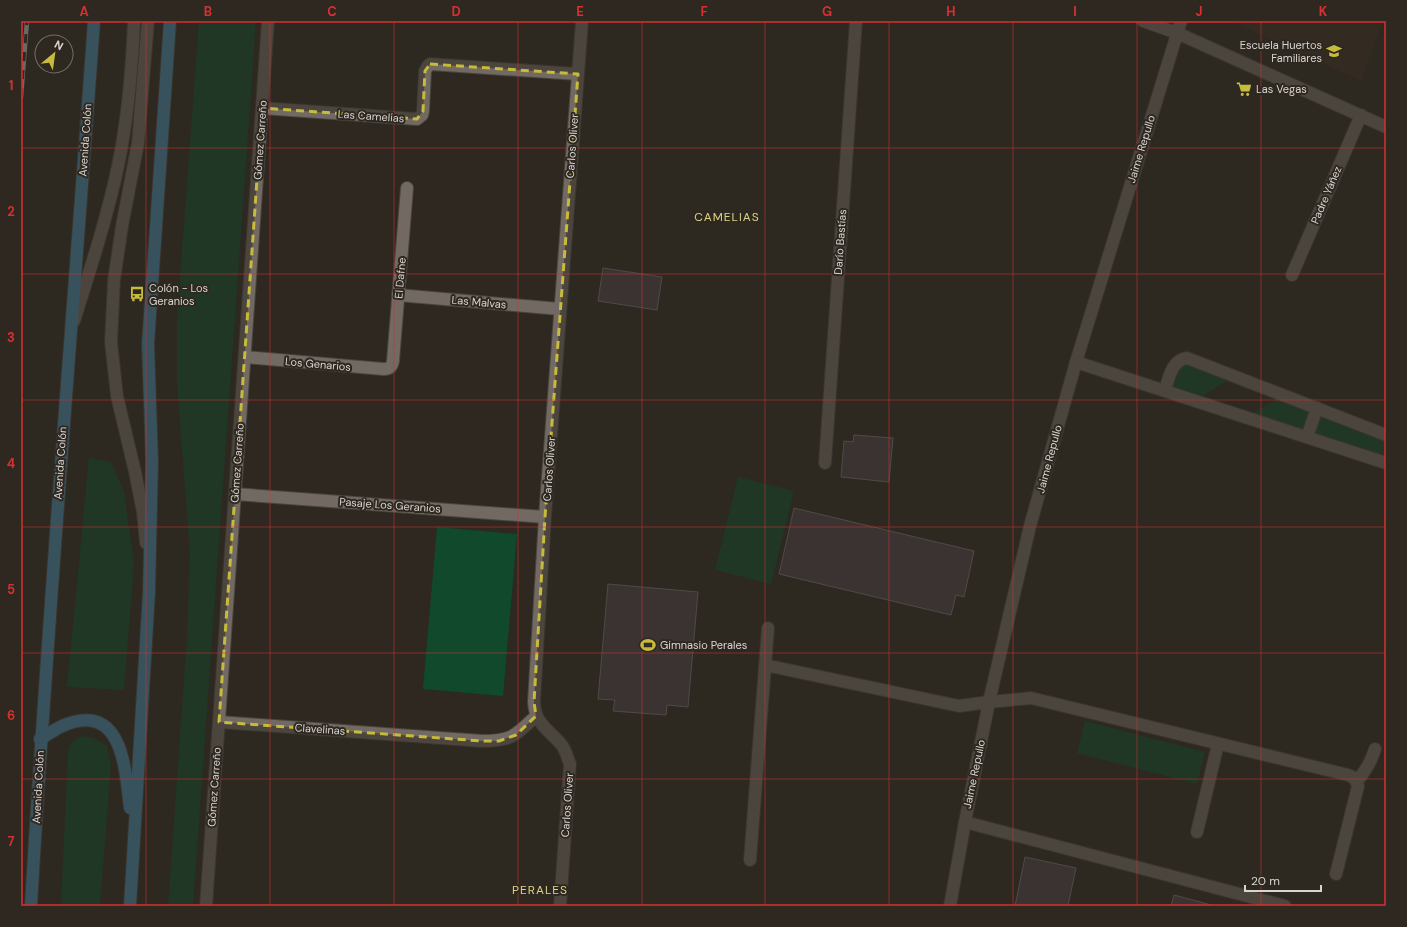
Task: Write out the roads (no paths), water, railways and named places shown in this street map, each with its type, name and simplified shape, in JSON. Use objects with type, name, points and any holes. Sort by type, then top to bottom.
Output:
[{"type":"main road","name":"Avenida Colón","points":[[31,906],[40,739],[94,21]]},
{"type":"main road","points":[[130,906],[149,592],[152,461],[148,344],[170,21]]},
{"type":"main road","points":[[40,739],[66,724],[91,720],[102,723],[114,734],[120,749],[134,830]]},
{"type":"street","points":[[70,333],[87,280],[118,165],[129,101],[134,21]]},
{"type":"street","points":[[148,21],[138,143],[122,226],[114,280],[111,342],[117,396],[143,512],[149,592]]},
{"type":"street","name":"Gómez Carreño","points":[[206,906],[268,21]]},
{"type":"street","name":"Carlos Oliver","points":[[560,906],[570,764],[561,745],[536,716],[534,702],[545,517],[582,21]]},
{"type":"street","name":"Darío Bastías","points":[[824,463],[856,21]]},
{"type":"street","points":[[1143,21],[1177,33],[1386,128]]},
{"type":"street","name":"Jaime Repullo","points":[[950,906],[989,702],[1030,526],[1076,362],[1181,21]]},
{"type":"street","name":"Las Camelias","points":[[262,108],[417,119],[422,115],[426,68],[430,64],[578,74]]},
{"type":"street","name":"Padre Yáñez","points":[[1292,275],[1361,116]]},
{"type":"street","name":"El Dafne","points":[[390,368],[393,361],[407,188]]},
{"type":"street","name":"Las Malvas","points":[[398,295],[560,309]]},
{"type":"street","name":"Los Genarios","points":[[245,357],[384,370],[390,368]]},
{"type":"street","points":[[1165,390],[1176,362],[1182,358],[1187,358],[1386,435]]},
{"type":"street","points":[[1076,362],[1386,463]]},
{"type":"street","points":[[1307,437],[1317,408]]},
{"type":"street","name":"Pasaje Los Geranios","points":[[235,494],[545,517]]},
{"type":"street","points":[[750,860],[768,628]]},
{"type":"street","points":[[765,665],[959,706],[1031,698],[1348,775],[1353,777],[1357,782],[1358,792],[1336,874]]},
{"type":"street","name":"Clavelinas","points":[[219,722],[420,737],[499,741],[516,735],[536,716]]},
{"type":"street","points":[[1197,832],[1218,744]]},
{"type":"street","points":[[1357,782],[1365,773],[1375,748]]},
{"type":"street","points":[[965,822],[1282,906]]},
{"type":"railway","points":[[21,97],[27,21]]},
{"type":"place","name":"Escuela Huertos Familiares","points":[[1334,51]]},
{"type":"place","name":"Las Vegas","points":[[1244,89]]},
{"type":"place","name":"Colón - Los Geranios","points":[[137,294]]},
{"type":"place","name":"Gimnasio Perales","points":[[648,645]]},
{"type":"district","name":"CAMELIAS","points":[[727,217]]},
{"type":"district","name":"PERALES","points":[[540,890]]}]
